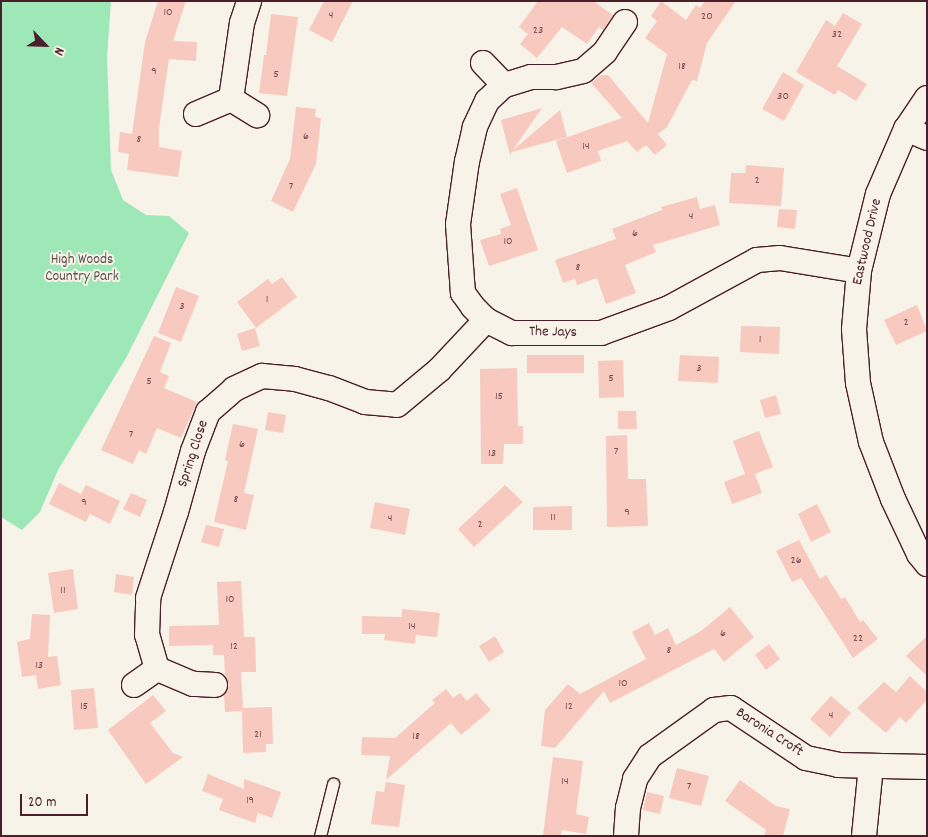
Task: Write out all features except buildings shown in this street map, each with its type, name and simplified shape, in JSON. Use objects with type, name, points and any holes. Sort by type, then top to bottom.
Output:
[{"type":"street","points":[[231,99],[242,23],[249,1]]},
{"type":"street","name":"The Jays","points":[[625,22],[613,56],[582,71],[556,77],[531,77],[504,85],[487,101],[475,127],[467,160],[458,224],[463,293],[486,320],[512,333],[601,333],[670,308],[757,260],[780,258],[858,271]]},
{"type":"street","points":[[483,63],[504,85]]},
{"type":"street","name":"Eastwood Drive","points":[[927,98],[916,134],[878,194],[858,271],[854,329],[858,383],[871,442],[893,499],[919,554],[927,564]]},
{"type":"street","points":[[196,114],[231,99]]},
{"type":"street","points":[[231,99],[257,115]]},
{"type":"street","name":"Spring Close","points":[[157,669],[147,635],[148,598],[193,452],[208,412],[234,389],[262,376],[294,379],[329,388],[364,402],[397,405],[439,370],[486,320]]},
{"type":"street","points":[[134,685],[157,669],[193,684],[215,685]]},
{"type":"street","name":"Baronia Croft","points":[[626,836],[628,808],[635,779],[650,756],[714,710],[731,708],[806,758],[838,765],[927,767]]},
{"type":"street","points":[[864,836],[871,766]]},
{"type":"lane","points":[[320,836],[333,784]]},
{"type":"green space","name":"High Woods Country Park","points":[[1,1],[111,1],[107,57],[111,170],[123,200],[146,215],[169,216],[189,233],[126,358],[58,470],[40,512],[22,530],[1,517]]}]
